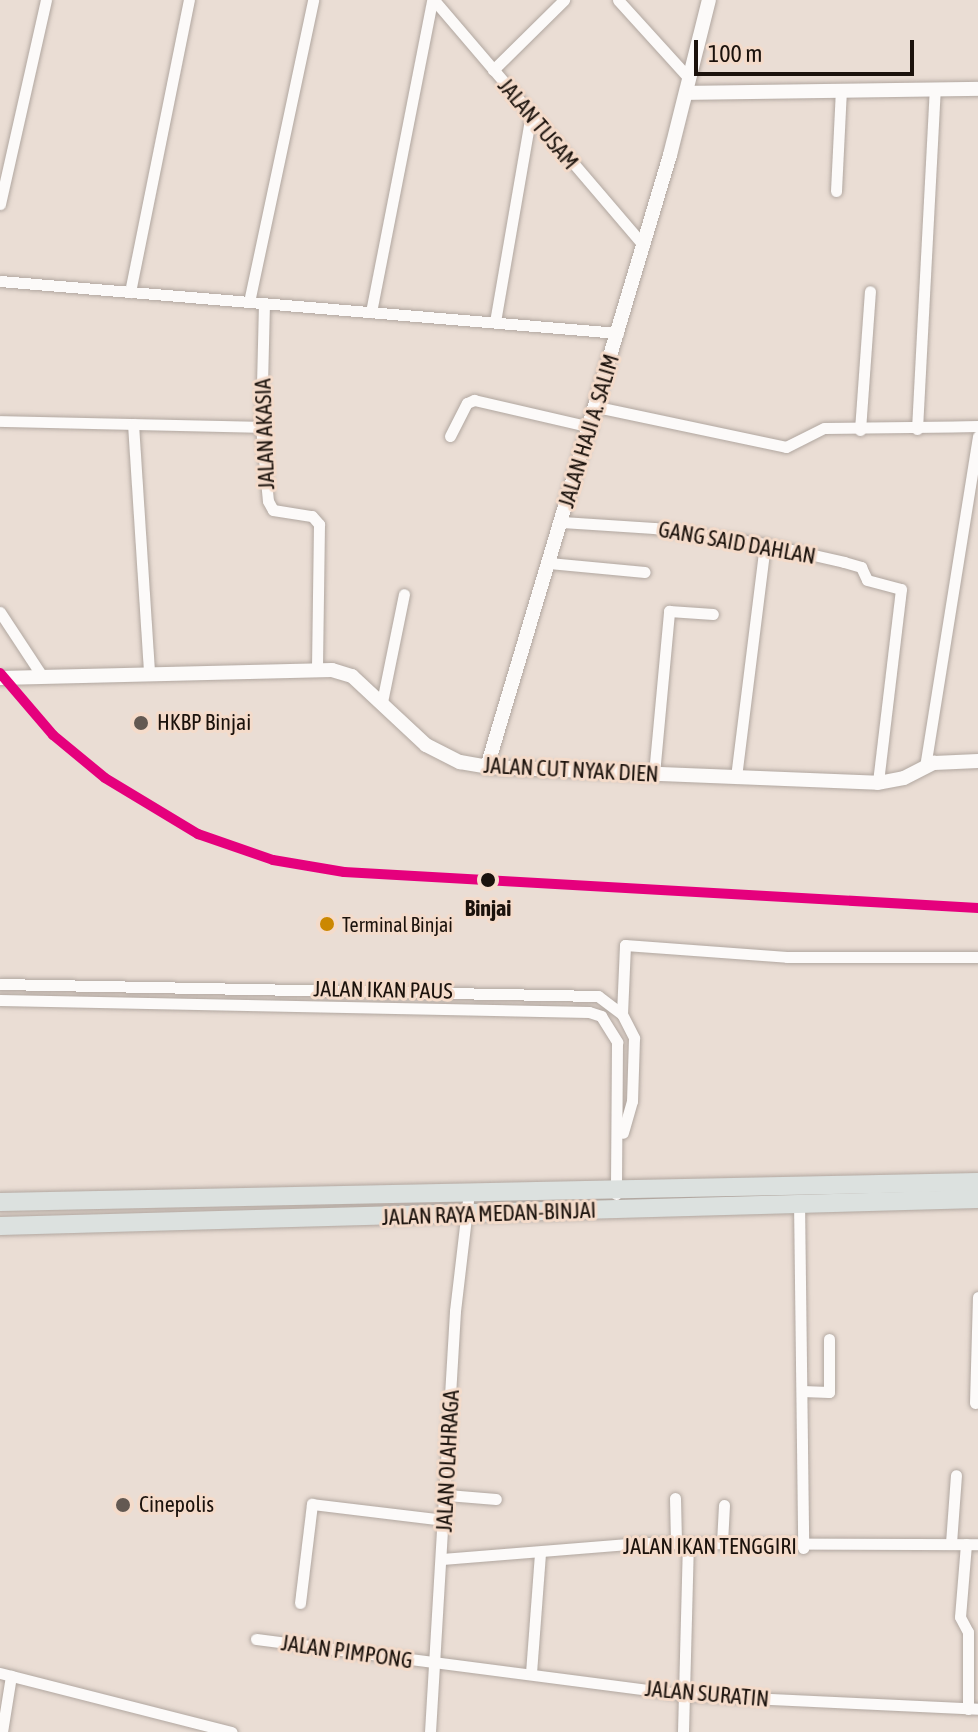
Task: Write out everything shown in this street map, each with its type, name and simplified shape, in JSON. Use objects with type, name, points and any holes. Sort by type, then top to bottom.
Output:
[{"type":"main road","name":"JALAN RAYA MEDAN-BINJAI","points":[[0,1202],[615,1186],[978,1182]]},
{"type":"main road","name":"JALAN RAYA MEDAN-BINJAI","points":[[0,1226],[978,1199]]},
{"type":"main road","points":[[130,1201],[131,1223]]},
{"type":"street","points":[[0,204],[46,0]]},
{"type":"street","points":[[130,292],[189,0]]},
{"type":"street","points":[[249,302],[313,0]]},
{"type":"street","points":[[371,312],[433,0]]},
{"type":"street","name":"JALAN TUSAM","points":[[433,0],[530,119],[644,246]]},
{"type":"street","points":[[493,70],[564,0]]},
{"type":"street","points":[[618,0],[687,76]]},
{"type":"street","name":"JALAN HAJI A. SALIM","points":[[487,767],[644,246],[687,93],[687,76],[709,0]]},
{"type":"street","points":[[687,93],[978,89]]},
{"type":"street","points":[[836,191],[841,90]]},
{"type":"street","points":[[917,429],[935,90]]},
{"type":"street","points":[[495,322],[530,119]]},
{"type":"street","points":[[0,281],[618,333]]},
{"type":"street","points":[[860,430],[870,291]]},
{"type":"street","name":"JALAN AKASIA","points":[[264,303],[261,427],[269,507],[312,516],[319,524],[317,669]]},
{"type":"street","points":[[450,436],[467,403],[474,400],[591,427]]},
{"type":"street","points":[[597,407],[786,447],[816,429],[978,426]]},
{"type":"street","points":[[0,421],[261,427]]},
{"type":"street","points":[[133,424],[149,674]]},
{"type":"street","points":[[925,767],[978,436]]},
{"type":"street","name":"GANG SAID DAHLAN","points":[[562,522],[765,544],[861,567],[867,580],[901,589],[878,783]]},
{"type":"street","points":[[736,777],[765,544]]},
{"type":"street","points":[[549,563],[645,572]]},
{"type":"street","points":[[382,702],[404,594]]},
{"type":"street","points":[[654,774],[669,611],[713,614]]},
{"type":"street","points":[[0,612],[42,676]]},
{"type":"street","name":"JALAN CUT NYAK DIEN","points":[[0,678],[317,669],[352,676],[426,745],[460,762],[487,767],[878,783],[925,767],[978,761]]},
{"type":"street","points":[[622,1014],[625,945],[787,957],[978,957]]},
{"type":"street","name":"JALAN IKAN PAUS","points":[[0,984],[598,996],[622,1014],[634,1038],[632,1101],[619,1148]]},
{"type":"street","points":[[281,988],[282,1003]]},
{"type":"street","name":"JALAN IKAN PAUS","points":[[0,1000],[282,1003],[601,1016],[617,1042],[619,1148],[616,1210]]},
{"type":"street","points":[[801,1185],[803,1548]]},
{"type":"street","name":"JALAN OLAHRAGA","points":[[430,1732],[438,1665],[455,1311],[469,1214],[469,1191]]},
{"type":"street","points":[[975,1403],[978,1297]]},
{"type":"street","points":[[802,1391],[829,1392],[829,1339]]},
{"type":"street","points":[[951,1543],[956,1475]]},
{"type":"street","points":[[447,1495],[496,1499]]},
{"type":"street","points":[[675,1498],[682,1544],[686,1695],[683,1732]]},
{"type":"street","points":[[300,1603],[312,1504],[445,1520]]},
{"type":"street","points":[[722,1543],[724,1505]]},
{"type":"street","name":"JALAN IKAN TENGGIRI","points":[[442,1559],[682,1544],[803,1548],[972,1544]]},
{"type":"street","points":[[972,1544],[960,1617],[968,1632],[973,1709]]},
{"type":"street","points":[[531,1673],[540,1552]]},
{"type":"street","name":"JALAN PIMPONG","points":[[256,1639],[438,1665]]},
{"type":"street","name":"JALAN SURATIN","points":[[438,1665],[531,1673],[686,1695],[973,1709]]},
{"type":"street","points":[[2,1732],[6,1674],[232,1732]]},
{"type":"street","points":[[169,1732],[171,1717]]},
{"type":"transit line","points":[[0,673],[53,735],[105,778],[198,834],[273,860],[344,872],[978,908]]},
{"type":"place","name":"HKBP Binjai","points":[[141,723]]},
{"type":"place","name":"Binjai","points":[[488,880]]},
{"type":"place","name":"Terminal Binjai","points":[[327,924]]},
{"type":"place","name":"Cinepolis","points":[[123,1505]]}]
